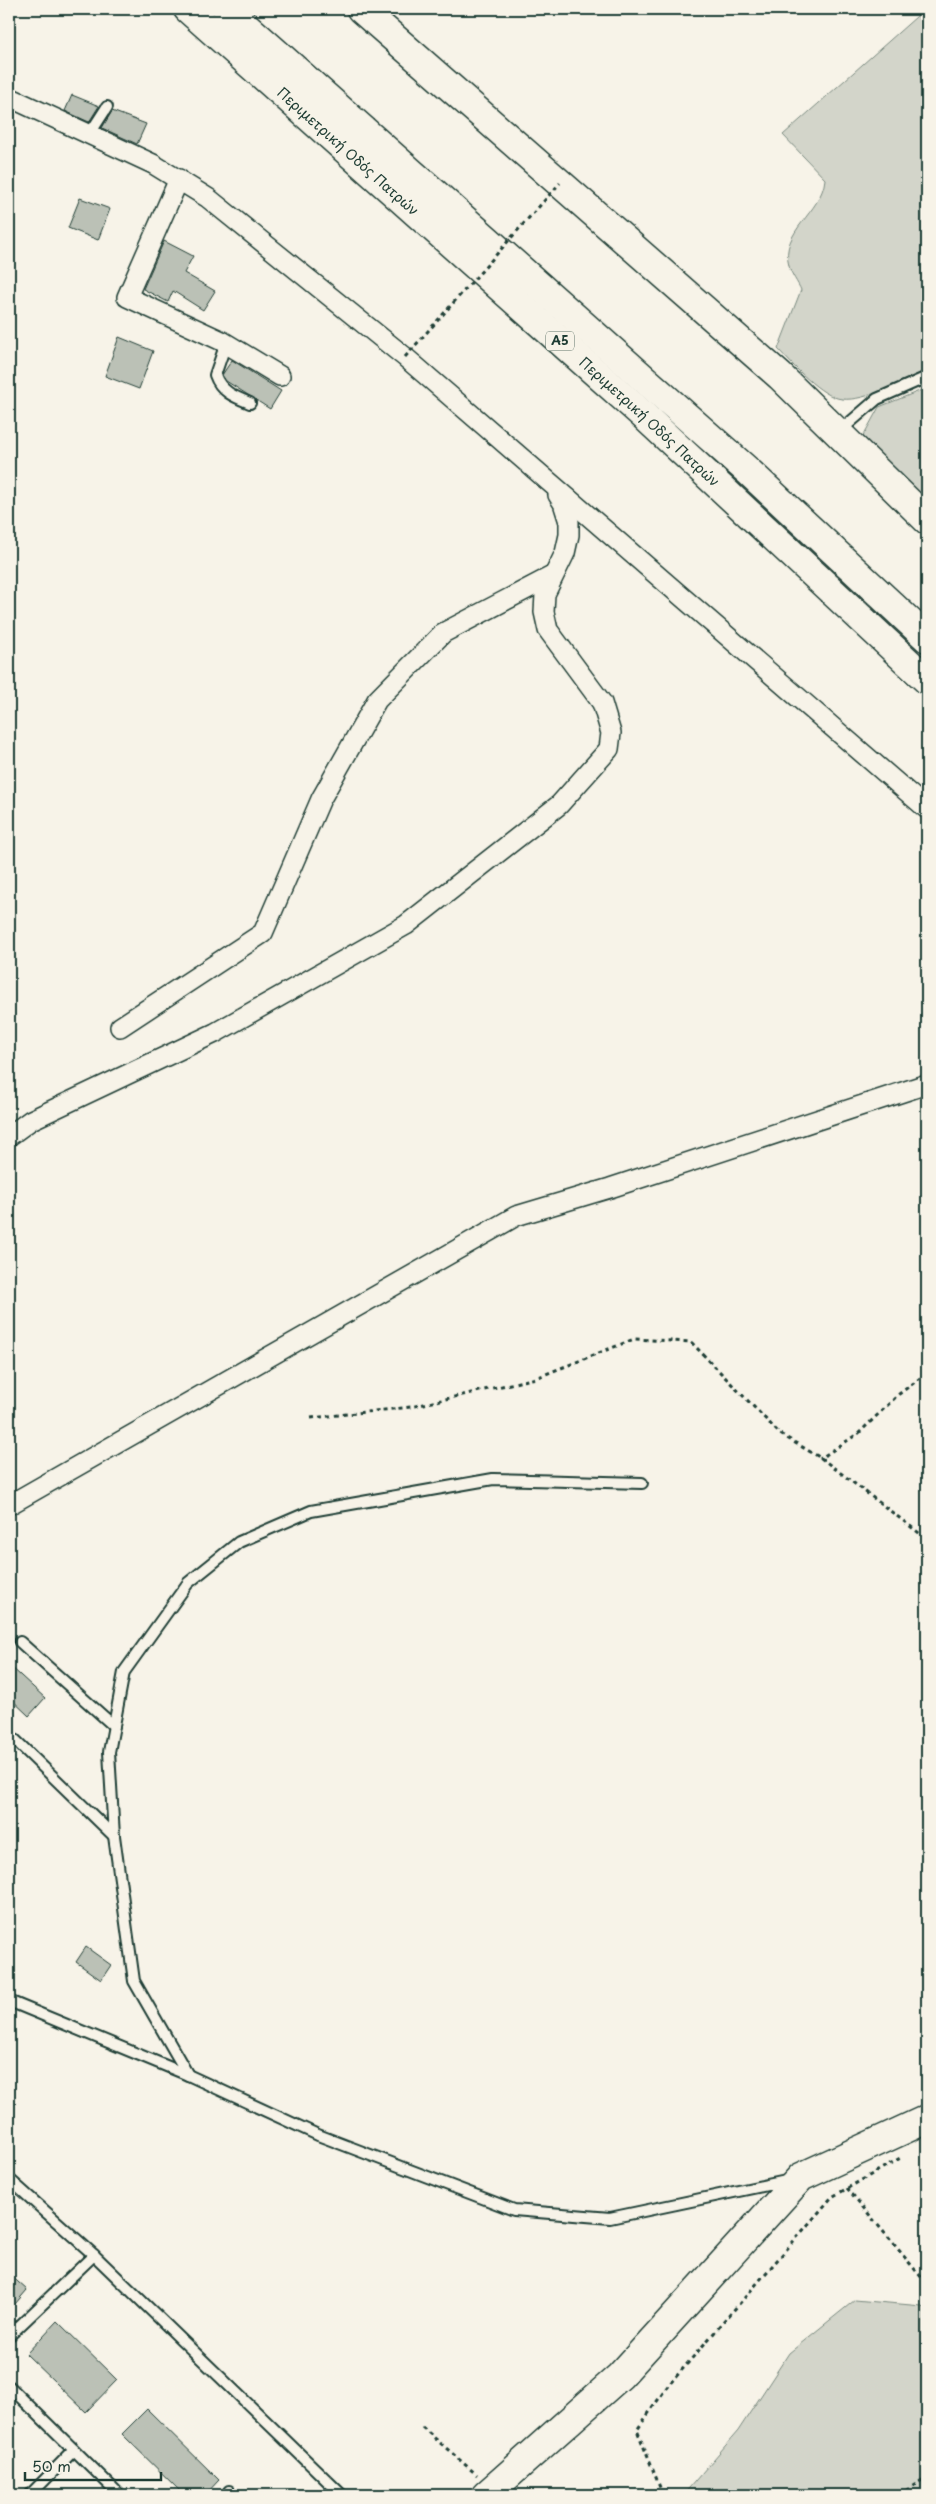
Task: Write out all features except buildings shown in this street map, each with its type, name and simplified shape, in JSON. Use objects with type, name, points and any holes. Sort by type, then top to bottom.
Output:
[{"type":"main road","name":"Περιμετρική Οδός Πατρών","points":[[188,9],[642,414],[927,680]]},
{"type":"main road","name":"Περιμετρική Οδός Πατρών","points":[[227,9],[748,471],[927,638]]},
{"type":"main road","points":[[361,9],[780,376],[927,520]]},
{"type":"main road","points":[[489,2492],[620,2376],[802,2177],[927,2119]]},
{"type":"street","points":[[9,97],[179,179],[208,198],[405,357],[927,809]]},
{"type":"street","points":[[179,179],[127,297],[226,343],[280,376]]},
{"type":"street","points":[[9,1136],[31,1120],[215,1033],[406,925],[559,805],[609,748],[611,733],[602,704],[548,630],[544,612],[545,594],[552,576],[565,553],[569,522],[563,503],[549,483]]},
{"type":"street","points":[[120,1026],[264,934],[321,799],[377,700],[443,633],[552,576]]},
{"type":"street","points":[[9,1505],[516,1216],[610,1188],[927,1084]]},
{"type":"lane","points":[[89,135],[106,107]]},
{"type":"lane","points":[[226,343],[215,375],[218,382],[229,394],[250,403]]},
{"type":"lane","points":[[839,432],[877,399],[927,378]]},
{"type":"lane","points":[[188,2075],[134,1981],[114,1836],[108,1752],[124,1672],[188,1584],[239,1542],[311,1511],[493,1479],[642,1483]]},
{"type":"lane","points":[[20,1642],[114,1726]]},
{"type":"lane","points":[[9,1734],[114,1836]]},
{"type":"lane","points":[[9,2001],[188,2075],[318,2135],[514,2210],[610,2218],[802,2177]]},
{"type":"lane","points":[[9,2179],[94,2255],[342,2495]]},
{"type":"lane","points":[[9,2336],[94,2255]]},
{"type":"lane","points":[[9,2386],[120,2495]]},
{"type":"lane","points":[[30,2495],[74,2450]]},
{"type":"path","points":[[405,357],[560,182]]},
{"type":"path","points":[[311,1418],[411,1407],[536,1378],[634,1339],[691,1342],[780,1434],[821,1458],[927,1539]]},
{"type":"path","points":[[821,1458],[859,1432],[899,1394],[927,1373]]},
{"type":"path","points":[[663,2495],[637,2430],[667,2387],[832,2196],[909,2153]]},
{"type":"path","points":[[846,2188],[927,2284]]},
{"type":"path","points":[[422,2427],[489,2492]]},
{"type":"path","points":[[899,2495],[927,2477]]},
{"type":"shaded area","points":[[927,9],[927,371],[873,394],[842,399],[834,397],[816,386],[778,349],[801,290],[789,266],[790,242],[817,202],[825,179],[783,135]]},
{"type":"shaded area","points":[[927,388],[927,502],[862,438],[879,407]]},
{"type":"shaded area","points":[[855,2300],[922,2306],[927,2311],[927,2495],[683,2495],[738,2431],[789,2353]]}]
